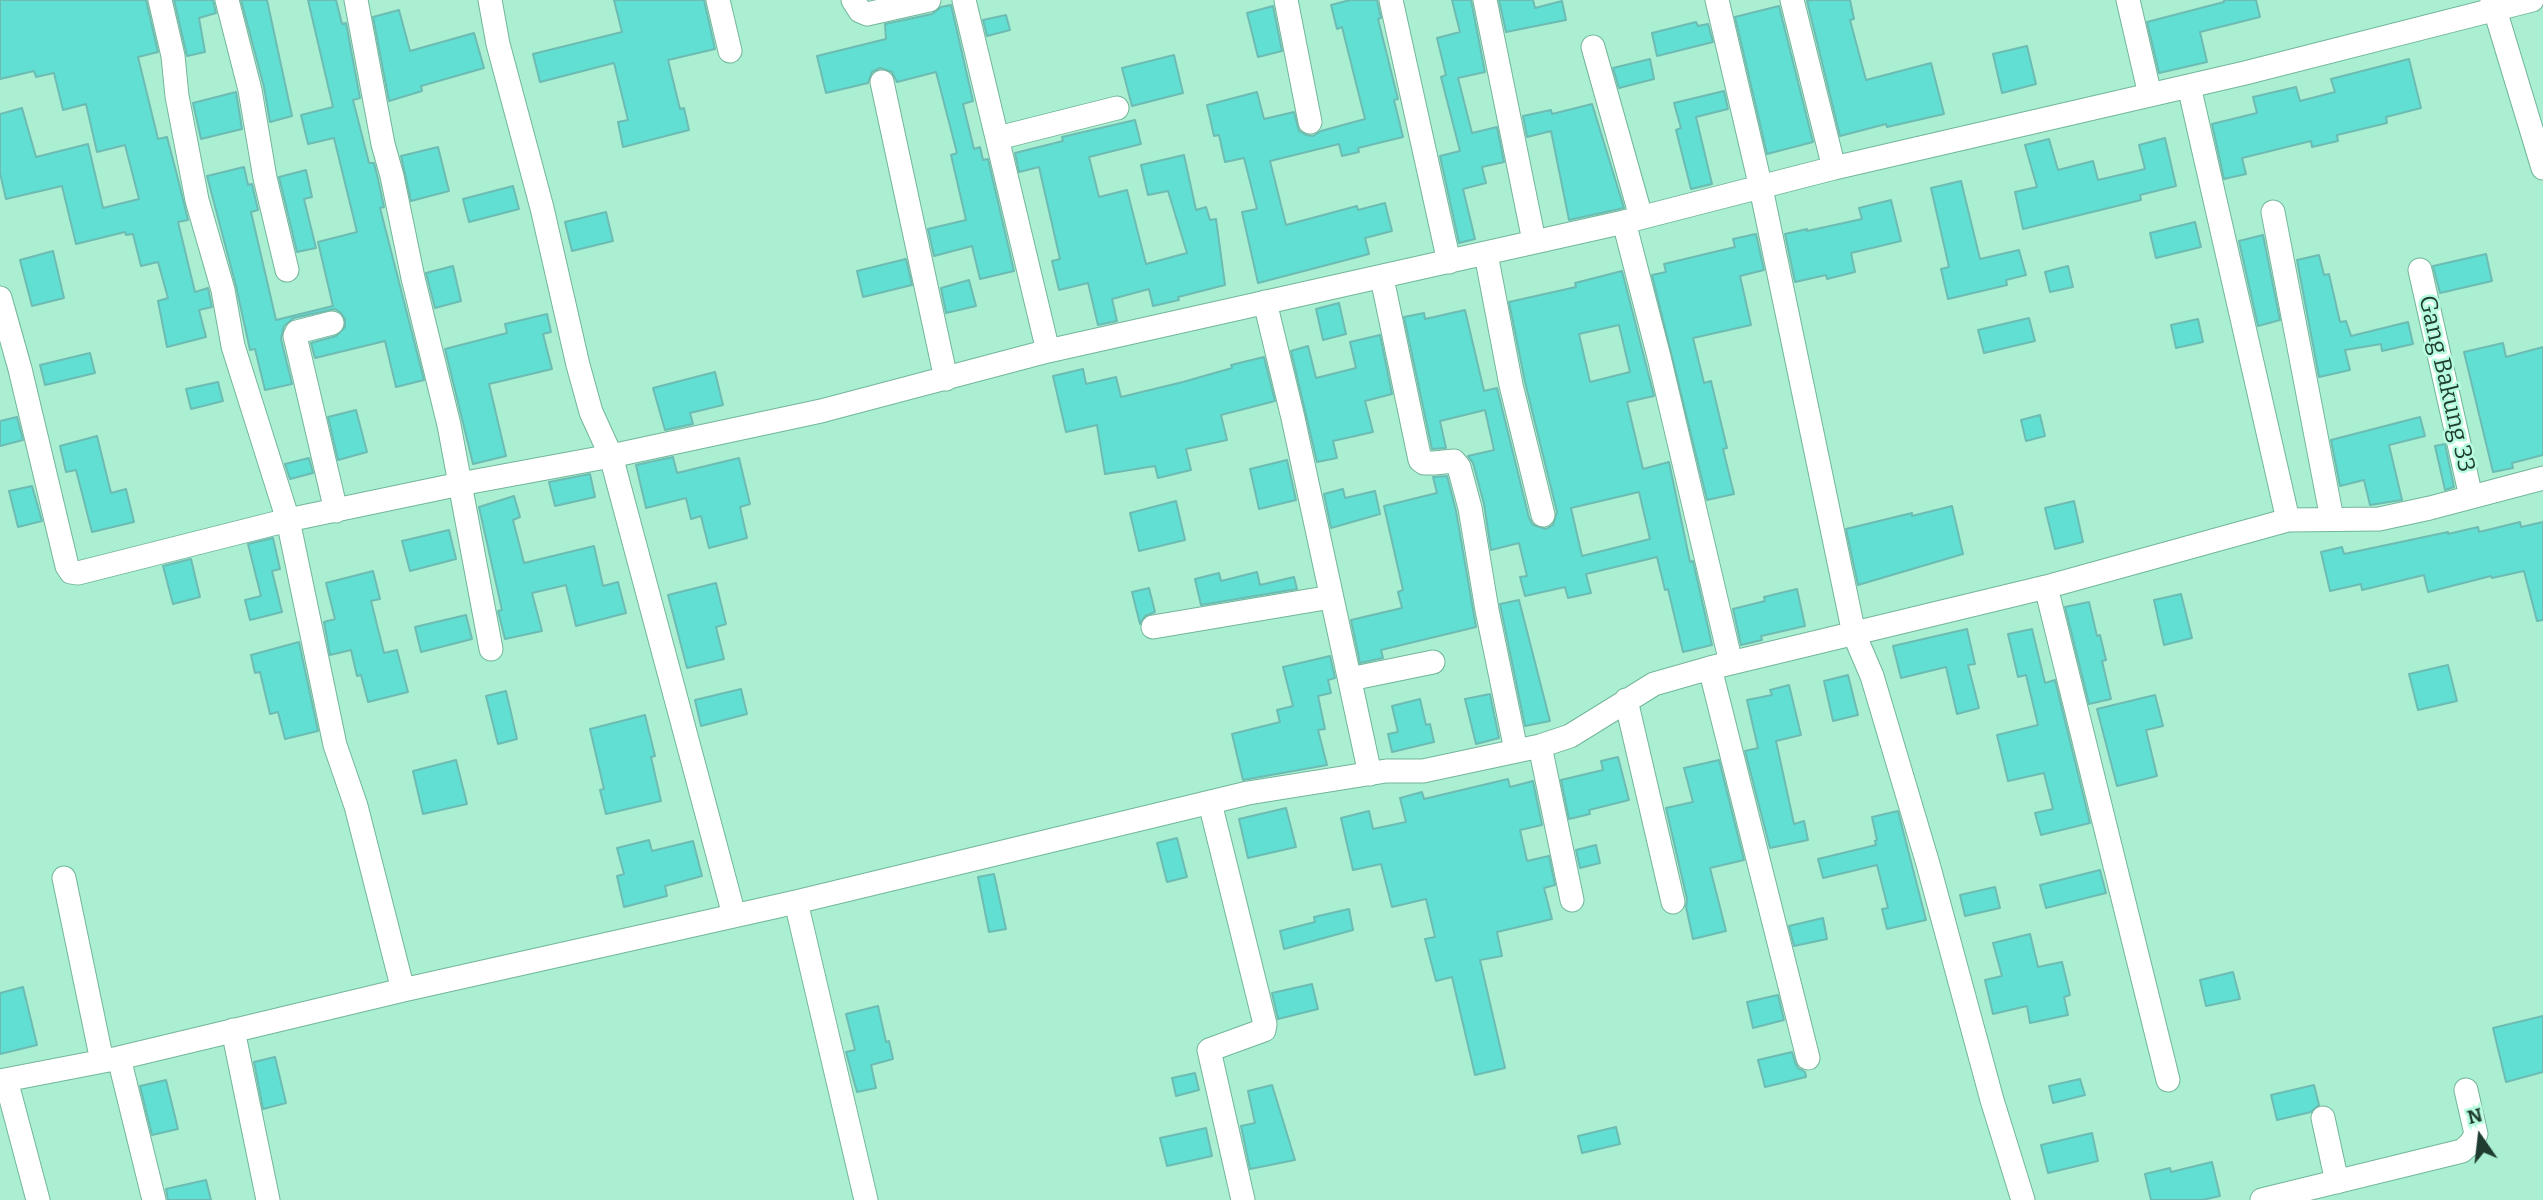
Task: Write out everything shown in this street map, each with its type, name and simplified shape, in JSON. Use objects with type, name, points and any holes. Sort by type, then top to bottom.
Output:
[{"type":"street","points":[[160,0],[173,56],[177,96],[197,200],[223,290],[233,346],[288,520],[335,745],[356,806],[403,990]]},
{"type":"street","points":[[227,0],[250,90],[265,178],[287,270]]},
{"type":"street","points":[[356,0],[383,144],[450,425],[491,649]]},
{"type":"street","points":[[490,0],[498,44],[578,365],[591,412],[611,456],[734,915]]},
{"type":"street","points":[[718,0],[730,51]]},
{"type":"street","points":[[853,0],[860,11],[867,13],[929,0]]},
{"type":"street","points":[[964,0],[1048,351]]},
{"type":"street","points":[[1286,0],[1310,122]]},
{"type":"street","points":[[1391,0],[1449,262]]},
{"type":"street","points":[[1485,0],[1534,241]]},
{"type":"street","points":[[1717,0],[1761,188],[1854,634],[1872,676],[2023,1200]]},
{"type":"street","points":[[1792,0],[1834,169]]},
{"type":"street","points":[[2128,0],[2150,94]]},
{"type":"street","points":[[0,298],[20,369],[67,566],[71,572],[78,573],[288,520],[821,411],[1048,351],[1632,220],[1834,169],[2189,86],[2493,4],[2532,0]]},
{"type":"street","points":[[2493,4],[2543,169]]},
{"type":"street","points":[[1593,47],[1632,220],[1720,666],[1808,1058]]},
{"type":"street","points":[[883,82],[946,379]]},
{"type":"street","points":[[2189,86],[2288,520]]},
{"type":"street","points":[[998,138],[1117,108]]},
{"type":"street","points":[[2273,212],[2332,519]]},
{"type":"street","points":[[1486,254],[1503,349],[1543,515]]},
{"type":"street","name":"Gang Bakung 33","points":[[2420,270],[2471,498]]},
{"type":"street","points":[[1382,278],[1420,460],[1424,463],[1454,461],[1459,467],[1470,508],[1487,610],[1516,750]]},
{"type":"street","points":[[1265,302],[1293,418],[1370,774]]},
{"type":"street","points":[[332,323],[297,332],[295,336],[336,511]]},
{"type":"street","points":[[38,1200],[3,1080],[110,1059],[796,902],[1248,793],[1370,774],[1423,771],[1540,746],[1570,736],[1654,684],[1720,666],[2046,587],[2288,520],[2379,519],[2543,478]]},
{"type":"street","points":[[2046,587],[2168,1080]]},
{"type":"street","points":[[1153,628],[1331,597]]},
{"type":"street","points":[[1350,678],[1433,662]]},
{"type":"street","points":[[1626,701],[1673,902]]},
{"type":"street","points":[[1540,746],[1572,900]]},
{"type":"street","points":[[1210,803],[1265,1021],[1264,1030],[1209,1050],[1243,1200]]},
{"type":"street","points":[[64,878],[110,1059],[154,1200]]},
{"type":"street","points":[[796,902],[866,1200]]},
{"type":"street","points":[[233,1030],[268,1200]]},
{"type":"street","points":[[2262,1200],[2462,1151],[2476,1134],[2466,1090]]},
{"type":"street","points":[[2323,1118],[2337,1182]]},
{"type":"building","points":[[0,0],[146,0],[158,52],[138,57],[158,139],[167,137],[188,220],[178,222],[195,292],[208,288],[212,307],[199,310],[206,337],[167,347],[158,301],[168,298],[158,262],[141,266],[133,234],[126,235],[125,232],[76,244],[62,186],[6,199],[0,173],[0,114],[22,108],[36,157],[88,144],[103,208],[139,199],[125,145],[97,152],[86,104],[63,110],[54,73],[36,77],[34,71],[0,79]]},
{"type":"building","points":[[174,0],[213,0],[216,13],[199,18],[205,52],[187,56]]},
{"type":"building","points":[[241,0],[267,0],[292,116],[270,122],[264,87]]},
{"type":"building","points":[[308,0],[336,0],[342,24],[346,23],[360,98],[353,100],[369,163],[374,163],[384,207],[380,208],[424,380],[396,387],[385,341],[315,358],[311,343],[336,336],[345,327],[345,319],[335,309],[294,318],[284,326],[281,339],[292,384],[265,390],[255,349],[250,350],[207,176],[244,167],[248,185],[252,184],[258,210],[251,212],[276,320],[333,306],[318,242],[357,232],[334,138],[308,144],[301,115],[333,107]]},
{"type":"building","points":[[614,0],[704,0],[715,49],[668,60],[680,109],[684,108],[689,130],[623,147],[618,122],[628,120],[614,63],[540,82],[533,54],[622,32]]},
{"type":"building","points":[[1350,0],[1377,0],[1381,18],[1378,19],[1398,99],[1394,100],[1403,137],[1358,148],[1359,152],[1342,156],[1339,144],[1270,161],[1286,225],[1357,206],[1358,210],[1385,203],[1392,231],[1365,238],[1369,254],[1258,283],[1242,212],[1257,209],[1244,158],[1225,162],[1219,135],[1214,136],[1207,105],[1257,92],[1264,119],[1294,112],[1299,131],[1313,136],[1321,131],[1365,119],[1342,27],[1337,29],[1331,5]]},
{"type":"building","points":[[1452,0],[1471,0],[1485,72],[1458,78],[1472,133],[1497,127],[1504,162],[1482,167],[1486,183],[1463,189],[1475,239],[1459,243],[1440,156],[1460,151],[1441,77],[1446,75],[1437,38],[1460,32]]},
{"type":"building","points":[[1499,0],[1533,0],[1535,8],[1562,1],[1566,20],[1506,32]]},
{"type":"building","points":[[1850,0],[1854,19],[1850,20],[1866,80],[1931,63],[1944,114],[1887,127],[1886,124],[1840,136],[1807,1]]},
{"type":"building","points":[[2224,0],[2256,0],[2260,17],[2200,32],[2207,62],[2159,73],[2147,22]]},
{"type":"building","points":[[951,5],[973,101],[963,104],[974,149],[980,147],[983,160],[988,159],[1014,271],[980,279],[972,246],[934,256],[928,229],[966,220],[951,155],[957,153],[936,72],[897,82],[892,72],[880,68],[872,72],[868,83],[826,93],[817,56],[886,39],[885,24],[932,14],[941,7]]},
{"type":"building","points":[[1273,6],[1282,51],[1258,57],[1247,13]]},
{"type":"building","points":[[1779,6],[1813,142],[1767,154],[1735,17]]},
{"type":"building","points":[[399,10],[410,51],[474,33],[484,68],[421,86],[422,91],[389,101],[373,17]]},
{"type":"building","points":[[1006,15],[1010,30],[987,36],[983,20]]},
{"type":"building","points":[[1696,22],[1698,26],[1708,24],[1713,42],[1657,56],[1652,33]]},
{"type":"building","points":[[2027,46],[2036,84],[2002,93],[1993,54]]},
{"type":"building","points":[[1174,55],[1183,93],[1132,106],[1122,68]]},
{"type":"building","points":[[1650,59],[1654,79],[1619,88],[1613,68]]},
{"type":"building","points":[[2409,59],[2421,108],[2386,117],[2387,123],[2337,135],[2338,141],[2312,147],[2311,141],[2242,158],[2246,174],[2224,179],[2212,124],[2257,113],[2253,97],[2296,87],[2300,101],[2335,92],[2331,79]]},
{"type":"building","points":[[1724,91],[1728,109],[1696,117],[1712,184],[1691,189],[1676,130],[1681,128],[1674,103]]},
{"type":"building","points":[[236,92],[242,129],[201,139],[193,103]]},
{"type":"building","points":[[1592,104],[1624,208],[1569,220],[1551,131],[1527,137],[1523,116],[1551,110],[1552,114]]},
{"type":"building","points":[[1135,120],[1141,144],[1089,157],[1099,197],[1127,190],[1146,264],[1187,253],[1168,191],[1148,195],[1141,165],[1184,155],[1196,210],[1206,207],[1210,220],[1216,219],[1225,285],[1153,306],[1149,289],[1112,299],[1117,321],[1098,325],[1088,283],[1059,290],[1052,261],[1060,259],[1039,167],[1019,172],[1015,153],[1063,141],[1062,137]]},
{"type":"building","points":[[2165,138],[2176,186],[2140,195],[2141,200],[2023,229],[2015,192],[2037,187],[2025,145],[2049,139],[2058,170],[2093,161],[2098,180],[2145,169],[2139,145]]},
{"type":"building","points":[[438,147],[449,191],[411,201],[401,156]]},
{"type":"building","points":[[306,170],[312,197],[304,199],[316,248],[297,252],[279,177]]},
{"type":"building","points":[[1961,181],[1980,259],[2019,250],[2026,275],[2006,280],[2007,285],[1948,299],[1941,269],[1949,267],[1931,188]]},
{"type":"building","points":[[513,186],[519,209],[469,222],[463,199]]},
{"type":"building","points":[[1891,200],[1901,241],[1851,253],[1855,272],[1827,279],[1826,275],[1795,282],[1785,234],[1862,219],[1859,208]]},
{"type":"building","points":[[606,212],[613,241],[572,251],[565,222]]},
{"type":"building","points":[[2195,222],[2201,247],[2156,258],[2150,233]]},
{"type":"building","points":[[1756,234],[1764,270],[1740,276],[1751,325],[1693,338],[1704,383],[1711,381],[1727,448],[1723,449],[1734,494],[1707,500],[1652,275],[1666,272],[1664,264],[1735,247],[1733,239]]},
{"type":"building","points":[[2263,235],[2280,320],[2258,326],[2239,241]]},
{"type":"building","points":[[53,251],[64,298],[32,306],[20,260]]},
{"type":"building","points":[[2486,254],[2492,281],[2440,293],[2433,266]]},
{"type":"building","points":[[2319,255],[2324,275],[2329,274],[2340,322],[2346,321],[2351,336],[2408,322],[2413,344],[2382,351],[2381,344],[2345,350],[2350,370],[2319,377],[2297,260]]},
{"type":"building","points":[[906,259],[912,285],[863,297],[857,271]]},
{"type":"building","points":[[453,266],[461,301],[435,308],[426,273]]},
{"type":"building","points":[[2068,266],[2073,287],[2050,292],[2045,272]]},
{"type":"building","points":[[1622,271],[1654,396],[1627,402],[1643,469],[1669,462],[1690,562],[1693,561],[1712,645],[1683,652],[1668,589],[1665,590],[1657,557],[1586,574],[1591,593],[1568,598],[1565,587],[1525,596],[1520,577],[1527,576],[1519,543],[1491,550],[1484,504],[1473,463],[1468,456],[1494,450],[1485,410],[1440,421],[1446,448],[1432,449],[1404,317],[1424,313],[1425,319],[1465,310],[1484,391],[1497,388],[1529,518],[1533,525],[1546,529],[1553,525],[1557,512],[1525,382],[1509,302],[1576,287],[1575,283]],"holes":[[[1619,325],[1630,372],[1590,382],[1579,334]],[[1639,492],[1650,539],[1582,556],[1571,508]]]},
{"type":"building","points":[[969,280],[976,306],[946,313],[941,288]]},
{"type":"building","points":[[1339,303],[1346,334],[1323,340],[1316,309]]},
{"type":"building","points":[[547,314],[551,332],[543,334],[552,369],[489,384],[506,456],[473,464],[445,349],[507,333],[505,324]]},
{"type":"building","points":[[2029,318],[2035,341],[1984,353],[1978,330]]},
{"type":"building","points":[[2198,319],[2203,342],[2176,348],[2171,325]]},
{"type":"building","points":[[1380,335],[1392,394],[1365,401],[1373,432],[1333,441],[1337,458],[1317,462],[1291,351],[1308,346],[1316,378],[1356,368],[1350,342]]},
{"type":"building","points":[[2503,343],[2506,357],[2543,347],[2543,455],[2512,463],[2513,468],[2493,472],[2464,352]]},
{"type":"building","points":[[90,353],[95,373],[45,385],[40,365]]},
{"type":"building","points":[[1264,357],[1275,401],[1221,415],[1227,440],[1186,449],[1191,470],[1158,478],[1155,466],[1105,474],[1097,425],[1066,432],[1053,376],[1083,369],[1086,384],[1116,377],[1121,397],[1183,382]]},
{"type":"building","points":[[715,372],[723,405],[690,413],[693,424],[665,430],[653,388]]},
{"type":"building","points":[[218,382],[223,401],[191,409],[186,389]]},
{"type":"building","points":[[356,410],[367,452],[338,460],[328,417]]},
{"type":"building","points":[[2040,415],[2045,436],[2026,441],[2021,420]]},
{"type":"building","points":[[17,417],[23,440],[0,446],[0,421]]},
{"type":"building","points":[[2420,417],[2425,436],[2389,445],[2402,500],[2370,505],[2364,480],[2340,486],[2331,440]]},
{"type":"building","points":[[97,436],[111,493],[126,489],[134,522],[92,532],[76,470],[66,472],[60,446]]},
{"type":"building","points":[[2445,444],[2454,487],[2445,490],[2435,446]]},
{"type":"building","points":[[673,457],[677,473],[739,458],[750,504],[740,507],[747,538],[709,548],[701,516],[691,519],[686,498],[646,508],[636,465]]},
{"type":"building","points":[[309,458],[313,473],[290,479],[285,464]]},
{"type":"building","points":[[1287,460],[1296,500],[1259,509],[1250,469]]},
{"type":"building","points":[[590,474],[595,497],[555,506],[549,482]]},
{"type":"building","points":[[1447,476],[1456,511],[1476,627],[1381,650],[1383,658],[1360,663],[1351,620],[1402,608],[1398,592],[1403,590],[1384,506],[1437,493],[1433,477]]},
{"type":"building","points":[[32,486],[42,521],[18,527],[9,491]]},
{"type":"building","points":[[1343,489],[1345,498],[1375,491],[1380,514],[1331,528],[1324,494]]},
{"type":"building","points":[[514,496],[520,517],[513,520],[524,563],[594,546],[603,586],[618,582],[626,613],[576,626],[566,585],[532,593],[542,631],[505,639],[498,611],[502,610],[479,507]]},
{"type":"building","points":[[1176,501],[1185,540],[1139,551],[1130,513]]},
{"type":"building","points":[[2074,501],[2083,542],[2055,549],[2045,508]]},
{"type":"building","points":[[1952,506],[1963,554],[1858,585],[1846,529]]},
{"type":"building","points":[[2520,522],[2521,527],[2543,522],[2543,620],[2537,621],[2524,571],[2492,578],[2491,576],[2428,592],[2424,575],[2362,590],[2361,584],[2330,591],[2321,552],[2342,547],[2344,554],[2448,532],[2478,527],[2479,532]]},
{"type":"building","points":[[449,530],[456,559],[410,571],[402,541]]},
{"type":"building","points":[[273,538],[280,569],[272,571],[282,612],[250,620],[245,600],[261,596],[248,544]]},
{"type":"building","points":[[191,559],[200,597],[173,604],[163,566]]},
{"type":"building","points":[[373,571],[380,599],[371,601],[384,653],[397,650],[408,692],[368,702],[361,675],[357,676],[351,650],[330,655],[324,622],[335,619],[326,583]]},
{"type":"building","points":[[1257,572],[1260,585],[1294,577],[1297,589],[1201,605],[1195,579],[1219,573],[1221,581]]},
{"type":"building","points":[[716,583],[726,624],[716,627],[724,659],[687,668],[668,595]]},
{"type":"building","points":[[1149,588],[1155,612],[1145,616],[1140,624],[1132,592]]},
{"type":"building","points":[[1797,589],[1805,626],[1761,636],[1762,640],[1741,645],[1733,609],[1765,601],[1764,597]]},
{"type":"building","points":[[2181,594],[2192,638],[2164,645],[2154,600]]},
{"type":"building","points":[[1519,600],[1550,721],[1525,726],[1500,604]]},
{"type":"building","points":[[2089,602],[2106,660],[2102,661],[2111,699],[2089,704],[2065,607]]},
{"type":"building","points":[[466,615],[472,639],[421,652],[415,627]]},
{"type":"building","points":[[1967,629],[1975,664],[1968,665],[1979,708],[1957,714],[1946,667],[1901,678],[1893,646]]},
{"type":"building","points":[[2032,629],[2045,683],[2055,680],[2090,823],[2041,835],[2035,813],[2053,809],[2044,773],[2008,781],[1997,735],[2038,725],[2026,675],[2018,677],[2008,634]]},
{"type":"building","points":[[299,642],[318,731],[285,739],[278,712],[270,714],[260,672],[255,673],[251,655]]},
{"type":"building","points":[[1330,656],[1335,678],[1328,680],[1331,693],[1318,696],[1325,729],[1318,730],[1327,765],[1243,780],[1232,734],[1280,722],[1277,710],[1293,706],[1283,667]]},
{"type":"building","points":[[2448,665],[2457,701],[2418,710],[2409,674]]},
{"type":"building","points":[[1848,675],[1858,715],[1833,721],[1824,681]]},
{"type":"building","points":[[1789,685],[1801,735],[1776,741],[1794,824],[1804,821],[1808,840],[1770,848],[1745,751],[1758,748],[1747,700],[1772,695],[1770,690]]},
{"type":"building","points":[[741,689],[747,714],[701,726],[695,700]]},
{"type":"building","points":[[506,691],[517,739],[498,744],[486,696]]},
{"type":"building","points":[[1490,694],[1499,738],[1476,744],[1465,699]]},
{"type":"building","points":[[2155,695],[2163,726],[2146,730],[2157,776],[2117,786],[2097,709]]},
{"type":"building","points":[[1420,699],[1426,725],[1430,724],[1434,742],[1392,752],[1388,734],[1398,732],[1392,706]]},
{"type":"building","points":[[645,715],[655,756],[651,757],[661,801],[606,814],[600,790],[604,789],[590,729]]},
{"type":"building","points":[[1618,757],[1629,800],[1589,810],[1590,814],[1569,819],[1561,780],[1603,770],[1601,761]]},
{"type":"building","points":[[456,760],[467,804],[423,814],[413,771]]},
{"type":"building","points":[[1719,760],[1744,860],[1710,868],[1726,931],[1693,939],[1686,907],[1687,899],[1666,808],[1693,802],[1684,768]]},
{"type":"building","points":[[1508,779],[1510,787],[1533,781],[1542,825],[1520,830],[1527,861],[1549,856],[1555,885],[1544,888],[1552,919],[1497,932],[1502,956],[1480,960],[1505,1068],[1475,1075],[1452,977],[1436,981],[1425,939],[1435,937],[1426,899],[1392,907],[1381,864],[1353,870],[1341,818],[1369,811],[1373,829],[1406,822],[1400,798],[1422,792],[1424,799]]},
{"type":"building","points":[[1286,808],[1296,847],[1248,858],[1239,819]]},
{"type":"building","points":[[1898,811],[1926,920],[1887,929],[1882,909],[1888,908],[1877,865],[1823,878],[1818,859],[1876,845],[1872,817]]},
{"type":"building","points":[[1177,838],[1187,877],[1167,882],[1157,843]]},
{"type":"building","points":[[649,840],[652,851],[693,841],[702,876],[665,886],[667,896],[624,907],[617,876],[624,874],[617,848]]},
{"type":"building","points":[[1596,845],[1600,863],[1580,868],[1576,850]]},
{"type":"building","points":[[2100,870],[2106,893],[2046,908],[2040,885]]},
{"type":"building","points":[[994,874],[1006,929],[989,932],[978,877]]},
{"type":"building","points":[[1995,887],[2000,908],[1965,916],[1960,895]]},
{"type":"building","points":[[1349,909],[1353,930],[1284,949],[1280,931],[1315,922],[1314,917]]},
{"type":"building","points":[[1823,918],[1827,939],[1794,946],[1789,926]]},
{"type":"building","points":[[2030,934],[2038,967],[2062,962],[2070,995],[2064,997],[2068,1015],[2030,1023],[2027,1006],[1993,1014],[1985,980],[2002,976],[1993,943]]},
{"type":"building","points":[[2233,972],[2240,999],[2206,1006],[2200,980]]},
{"type":"building","points":[[1312,984],[1318,1009],[1278,1019],[1272,993]]},
{"type":"building","points":[[23,987],[37,1045],[0,1054],[0,993]]},
{"type":"building","points":[[1778,995],[1784,1020],[1753,1028],[1747,1002]]},
{"type":"building","points":[[878,1006],[886,1042],[889,1041],[893,1059],[871,1065],[876,1088],[857,1092],[846,1052],[855,1050],[846,1014]]},
{"type":"building","points":[[2543,1016],[2543,1072],[2506,1082],[2493,1028]]},
{"type":"building","points":[[1792,1052],[1798,1068],[1805,1072],[1806,1077],[1765,1087],[1758,1060]]},
{"type":"building","points":[[275,1057],[286,1103],[263,1109],[254,1062]]},
{"type":"building","points":[[1195,1073],[1199,1090],[1176,1096],[1172,1078]]},
{"type":"building","points":[[2080,1079],[2085,1095],[2053,1103],[2049,1086]]},
{"type":"building","points":[[166,1080],[178,1129],[152,1135],[140,1086]]},
{"type":"building","points":[[1272,1085],[1295,1160],[1250,1169],[1241,1126],[1255,1123],[1248,1091]]},
{"type":"building","points":[[2314,1085],[2319,1105],[2311,1112],[2277,1120],[2271,1095]]},
{"type":"building","points":[[1616,1127],[1620,1144],[1582,1153],[1578,1136]]},
{"type":"building","points":[[1206,1128],[1212,1156],[1167,1166],[1160,1138]]},
{"type":"building","points":[[2092,1133],[2098,1161],[2048,1173],[2041,1145]]},
{"type":"building","points":[[2212,1162],[2220,1196],[2202,1200],[2151,1200],[2145,1174],[2170,1168],[2171,1172]]},
{"type":"building","points":[[206,1180],[211,1200],[168,1200],[166,1189]]}]
